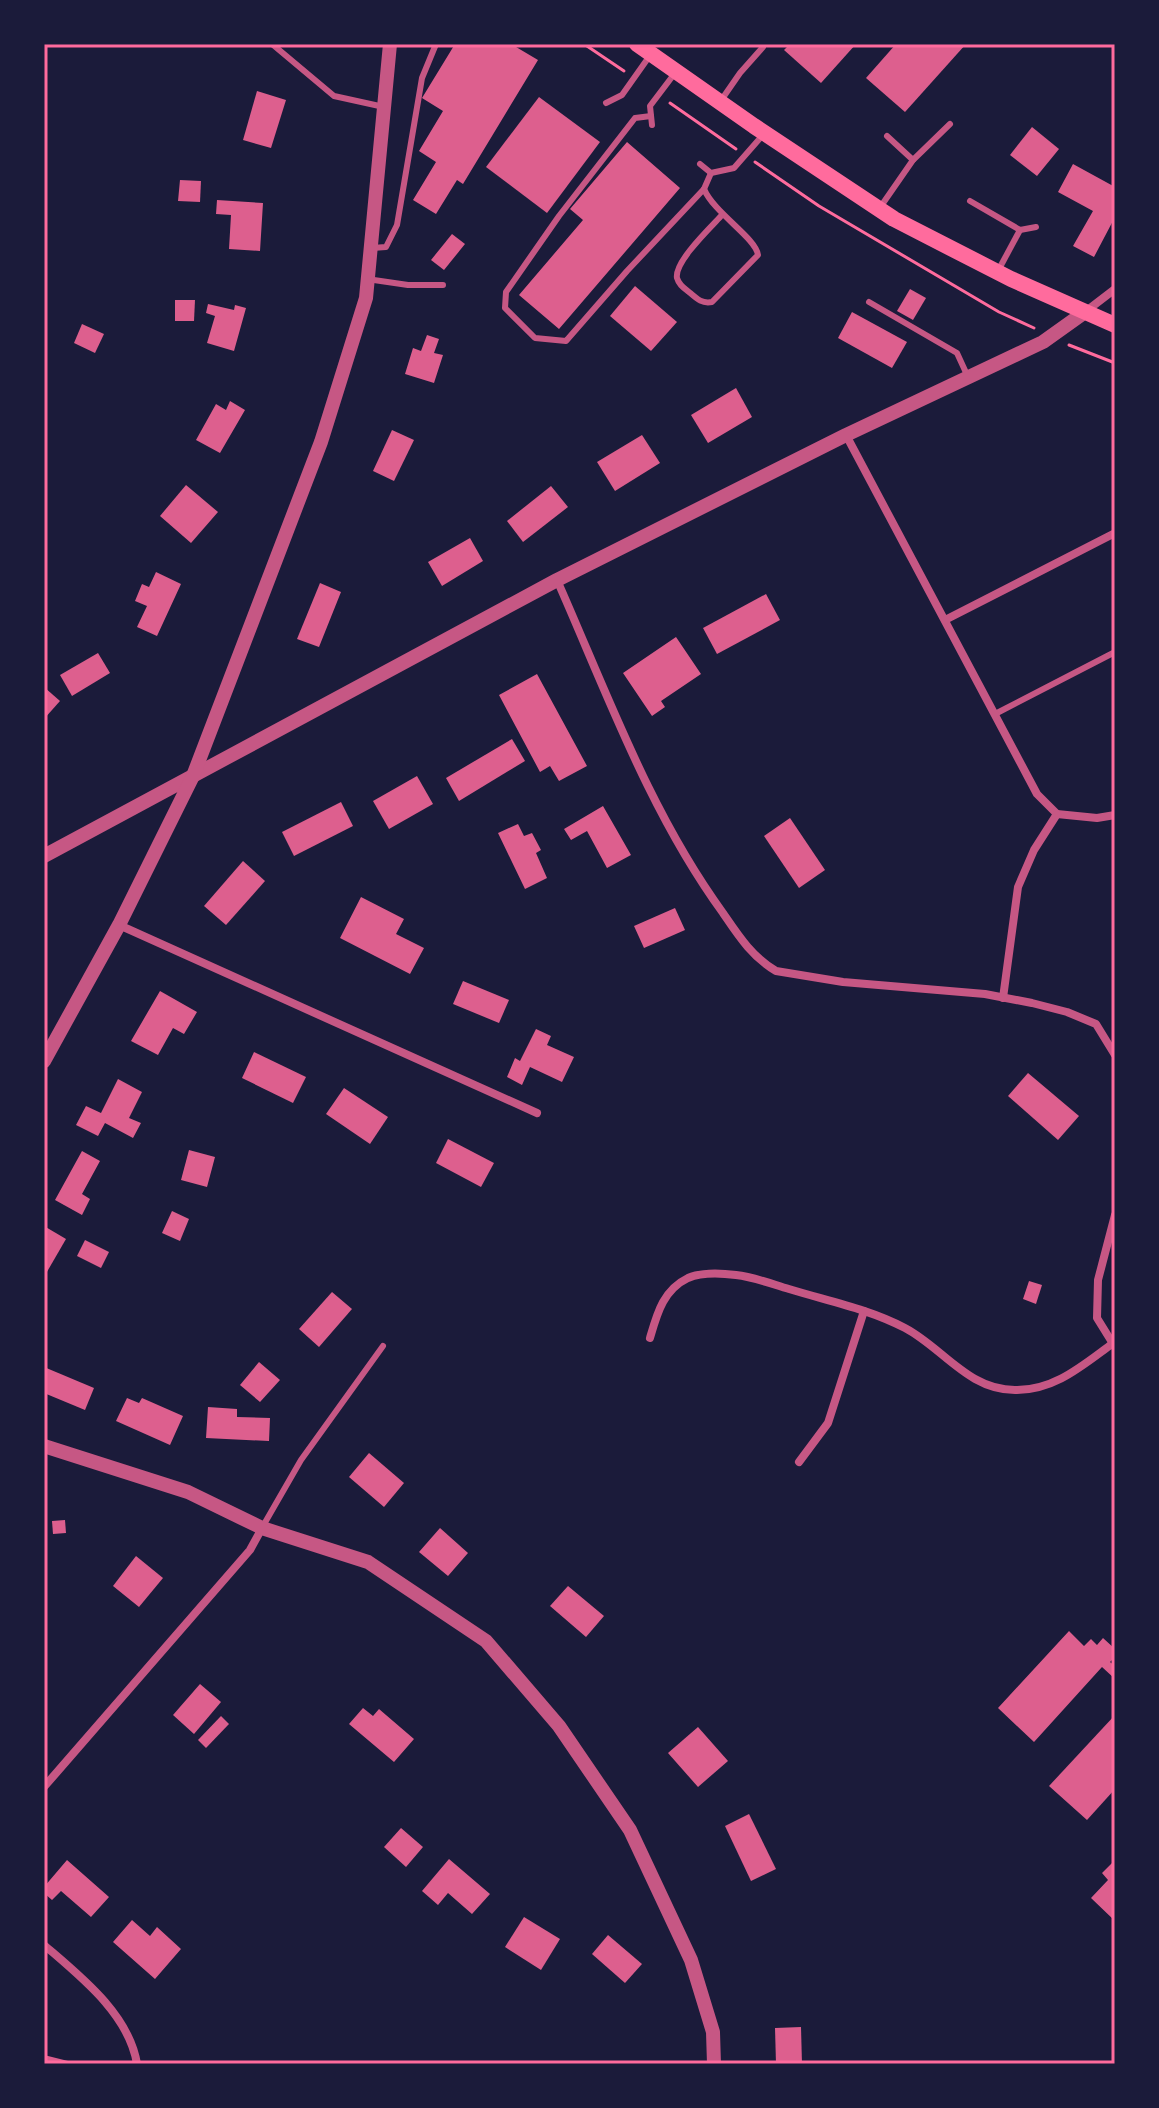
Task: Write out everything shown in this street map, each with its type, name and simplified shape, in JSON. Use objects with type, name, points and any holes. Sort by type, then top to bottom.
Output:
[{"type":"main road","points":[[644,49],[879,209],[998,273],[1115,325]]},
{"type":"street","points":[[44,1061],[119,925],[193,776],[321,442],[366,298],[390,44]]},
{"type":"street","points":[[44,856],[557,580],[1051,336],[1115,289]]},
{"type":"street","points":[[846,435],[1037,794],[1057,814],[1097,818],[1115,815]]},
{"type":"street","points":[[945,620],[1115,533]]},
{"type":"street","points":[[557,580],[633,754],[669,826],[696,876],[757,958],[776,971],[789,974],[1003,998],[1067,1012],[1096,1024],[1115,1055]]},
{"type":"street","points":[[1003,998],[1018,887],[1034,850],[1057,814]]},
{"type":"street","points":[[119,925],[537,1113]]},
{"type":"street","points":[[650,1338],[658,1309],[673,1288],[690,1277],[709,1273],[738,1275],[864,1311],[909,1330],[968,1375],[990,1386],[1015,1390],[1042,1386],[1071,1374],[1114,1345],[1097,1318],[1100,1267],[1115,1215]]},
{"type":"street","points":[[799,1462],[828,1423],[864,1311]]},
{"type":"street","points":[[44,1446],[188,1492],[262,1528],[368,1562],[486,1641],[559,1726],[630,1830],[691,1960],[713,2032],[714,2064]]},
{"type":"street","points":[[44,1787],[250,1550],[262,1528]]},
{"type":"street","points":[[44,1945],[72,1970],[120,2023],[128,2035],[137,2064]]},
{"type":"lane","points":[[272,44],[334,96],[384,107]]},
{"type":"lane","points":[[370,248],[386,247],[397,225],[422,78],[436,44]]},
{"type":"lane","points":[[720,102],[763,47]]},
{"type":"lane","points":[[606,103],[622,95],[633,78],[644,49]]},
{"type":"lane","points":[[652,125],[650,106],[677,72]]},
{"type":"lane","points":[[651,116],[635,118],[591,173],[506,292],[505,308],[535,338],[566,341],[704,189],[711,173]]},
{"type":"lane","points":[[879,209],[913,160],[950,124]]},
{"type":"lane","points":[[711,173],[734,168],[764,133]]},
{"type":"lane","points":[[887,136],[913,160]]},
{"type":"lane","points":[[700,164],[711,173]]},
{"type":"lane","points":[[704,189],[722,215],[753,244],[758,255],[712,302],[705,303],[679,284],[677,271],[722,215]]},
{"type":"lane","points":[[970,201],[1020,230],[1036,227]]},
{"type":"lane","points":[[998,273],[1020,230]]},
{"type":"lane","points":[[367,279],[408,285],[443,285]]},
{"type":"lane","points":[[869,302],[957,353],[968,377]]},
{"type":"lane","points":[[995,714],[1115,652]]},
{"type":"lane","points":[[262,1528],[301,1460],[383,1346]]},
{"type":"path","points":[[584,44],[633,78]]},
{"type":"path","points":[[659,95],[819,206],[999,312],[1115,363]]},
{"type":"building","points":[[455,44],[511,44],[538,60],[463,184],[457,180],[436,214],[413,200],[436,162],[419,151],[443,111],[422,98]]},
{"type":"building","points":[[790,44],[856,44],[821,83],[784,50]]},
{"type":"building","points":[[896,44],[966,44],[905,112],[866,78]]},
{"type":"building","points":[[257,91],[286,100],[271,148],[243,140]]},
{"type":"building","points":[[539,97],[600,142],[547,213],[486,167]]},
{"type":"building","points":[[1032,127],[1059,149],[1037,176],[1010,155]]},
{"type":"building","points":[[627,142],[680,188],[559,329],[519,295],[583,220],[570,209]]},
{"type":"building","points":[[1073,164],[1115,187],[1115,217],[1094,257],[1073,246],[1093,211],[1058,192]]},
{"type":"building","points":[[180,180],[201,181],[200,202],[178,201]]},
{"type":"building","points":[[217,200],[263,203],[260,251],[229,249],[231,215],[216,214]]},
{"type":"building","points":[[452,234],[465,244],[444,270],[431,260]]},
{"type":"building","points":[[635,286],[677,322],[651,351],[610,316]]},
{"type":"building","points":[[910,289],[926,298],[913,320],[897,311]]},
{"type":"building","points":[[175,300],[195,300],[194,321],[175,321]]},
{"type":"building","points":[[208,304],[234,310],[235,305],[246,308],[234,351],[207,343],[215,316],[206,313]]},
{"type":"building","points":[[852,312],[907,342],[892,368],[838,338]]},
{"type":"building","points":[[82,324],[104,334],[95,353],[74,343]]},
{"type":"building","points":[[427,335],[439,339],[434,353],[443,355],[434,383],[405,374],[413,348],[421,351]]},
{"type":"building","points":[[736,388],[752,417],[708,443],[691,415]]},
{"type":"building","points":[[230,401],[245,410],[220,453],[196,440],[216,404],[226,410]]},
{"type":"building","points":[[392,430],[414,440],[394,481],[373,471]]},
{"type":"building","points":[[642,435],[660,463],[615,491],[597,462]]},
{"type":"building","points":[[186,485],[218,512],[191,543],[160,516]]},
{"type":"building","points":[[551,486],[568,507],[523,542],[507,521]]},
{"type":"building","points":[[470,538],[483,561],[442,586],[428,562]]},
{"type":"building","points":[[156,572],[181,584],[157,636],[137,627],[147,606],[135,601],[142,584],[149,587]]},
{"type":"building","points":[[320,583],[341,592],[319,647],[297,639]]},
{"type":"building","points":[[766,594],[780,620],[717,654],[703,628]]},
{"type":"building","points":[[676,637],[701,674],[661,701],[665,707],[652,716],[623,673]]},
{"type":"building","points":[[98,653],[110,673],[72,696],[60,675]]},
{"type":"building","points":[[537,674],[587,766],[559,781],[550,766],[540,772],[499,695]]},
{"type":"building","points":[[44,687],[60,701],[44,719]]},
{"type":"building","points":[[512,739],[525,761],[459,801],[446,778]]},
{"type":"building","points":[[417,776],[433,804],[389,829],[373,801]]},
{"type":"building","points":[[341,802],[353,826],[294,856],[282,832]]},
{"type":"building","points":[[603,806],[631,855],[607,868],[587,831],[571,840],[564,829]]},
{"type":"building","points":[[790,818],[825,870],[799,888],[764,836]]},
{"type":"building","points":[[518,824],[524,836],[532,833],[541,850],[536,853],[547,878],[525,889],[498,833]]},
{"type":"building","points":[[243,861],[265,881],[226,925],[204,906]]},
{"type":"building","points":[[361,897],[404,919],[396,934],[424,948],[410,974],[340,938]]},
{"type":"building","points":[[675,908],[685,930],[644,948],[634,926]]},
{"type":"building","points":[[463,981],[509,1000],[499,1023],[453,1004]]},
{"type":"building","points":[[160,991],[197,1012],[184,1034],[173,1028],[158,1055],[131,1041]]},
{"type":"building","points":[[536,1029],[551,1036],[547,1045],[574,1057],[562,1082],[530,1067],[522,1085],[507,1077],[515,1058],[520,1061]]},
{"type":"building","points":[[254,1052],[306,1077],[293,1103],[242,1078]]},
{"type":"building","points":[[1028,1073],[1079,1116],[1058,1140],[1008,1096]]},
{"type":"building","points":[[118,1079],[142,1092],[129,1118],[141,1123],[133,1138],[105,1123],[98,1136],[76,1125],[86,1106],[101,1113]]},
{"type":"building","points":[[344,1088],[388,1117],[370,1144],[326,1114]]},
{"type":"building","points":[[448,1139],[494,1163],[481,1187],[436,1163]]},
{"type":"building","points":[[189,1150],[215,1157],[207,1187],[181,1180]]},
{"type":"building","points":[[82,1151],[100,1161],[82,1194],[90,1199],[82,1215],[55,1200]]},
{"type":"building","points":[[172,1211],[189,1219],[180,1241],[162,1233]]},
{"type":"building","points":[[44,1226],[66,1239],[44,1277]]},
{"type":"building","points":[[85,1240],[109,1252],[101,1268],[77,1256]]},
{"type":"building","points":[[1029,1281],[1042,1285],[1036,1304],[1023,1299]]},
{"type":"building","points":[[332,1292],[352,1309],[319,1347],[299,1329]]},
{"type":"building","points":[[259,1362],[280,1380],[260,1402],[240,1385]]},
{"type":"building","points":[[44,1367],[94,1388],[85,1410],[44,1393]]},
{"type":"building","points":[[127,1398],[139,1403],[142,1398],[183,1416],[170,1445],[116,1421]]},
{"type":"building","points":[[208,1407],[237,1409],[237,1417],[270,1418],[269,1441],[206,1438]]},
{"type":"building","points":[[369,1453],[404,1483],[384,1507],[349,1477]]},
{"type":"building","points":[[65,1520],[66,1533],[53,1534],[52,1521]]},
{"type":"building","points":[[440,1528],[468,1553],[448,1576],[419,1552]]},
{"type":"building","points":[[136,1556],[163,1578],[139,1607],[113,1586]]},
{"type":"building","points":[[568,1586],[604,1616],[586,1637],[550,1606]]},
{"type":"building","points":[[1069,1631],[1084,1646],[1091,1639],[1097,1645],[1103,1638],[1115,1649],[1115,1657],[1110,1662],[1115,1666],[1115,1679],[1102,1667],[1034,1742],[998,1708]]},
{"type":"building","points":[[200,1684],[221,1702],[194,1734],[173,1715]]},
{"type":"building","points":[[363,1708],[373,1716],[379,1709],[414,1739],[394,1762],[349,1724]]},
{"type":"building","points":[[1115,1715],[1115,1789],[1087,1820],[1049,1786]]},
{"type":"building","points":[[221,1716],[229,1724],[206,1748],[198,1740]]},
{"type":"building","points":[[698,1727],[728,1761],[698,1787],[668,1753]]},
{"type":"building","points":[[749,1814],[776,1869],[751,1881],[725,1826]]},
{"type":"building","points":[[401,1828],[423,1847],[406,1867],[384,1847]]},
{"type":"building","points":[[449,1859],[490,1894],[472,1914],[448,1893],[438,1905],[422,1891]]},
{"type":"building","points":[[67,1860],[109,1897],[91,1917],[61,1891],[52,1900],[44,1893],[44,1887]]},
{"type":"building","points":[[1115,1860],[1115,1921],[1091,1898],[1108,1880],[1102,1873]]},
{"type":"building","points":[[524,1917],[560,1939],[541,1970],[505,1947]]},
{"type":"building","points":[[132,1920],[150,1936],[157,1927],[181,1949],[155,1979],[113,1942]]},
{"type":"building","points":[[608,1935],[642,1964],[625,1983],[592,1954]]},
{"type":"building","points":[[801,2027],[802,2064],[776,2064],[775,2028]]},
{"type":"building","points":[[44,2055],[76,2063],[76,2064],[44,2064]]}]
